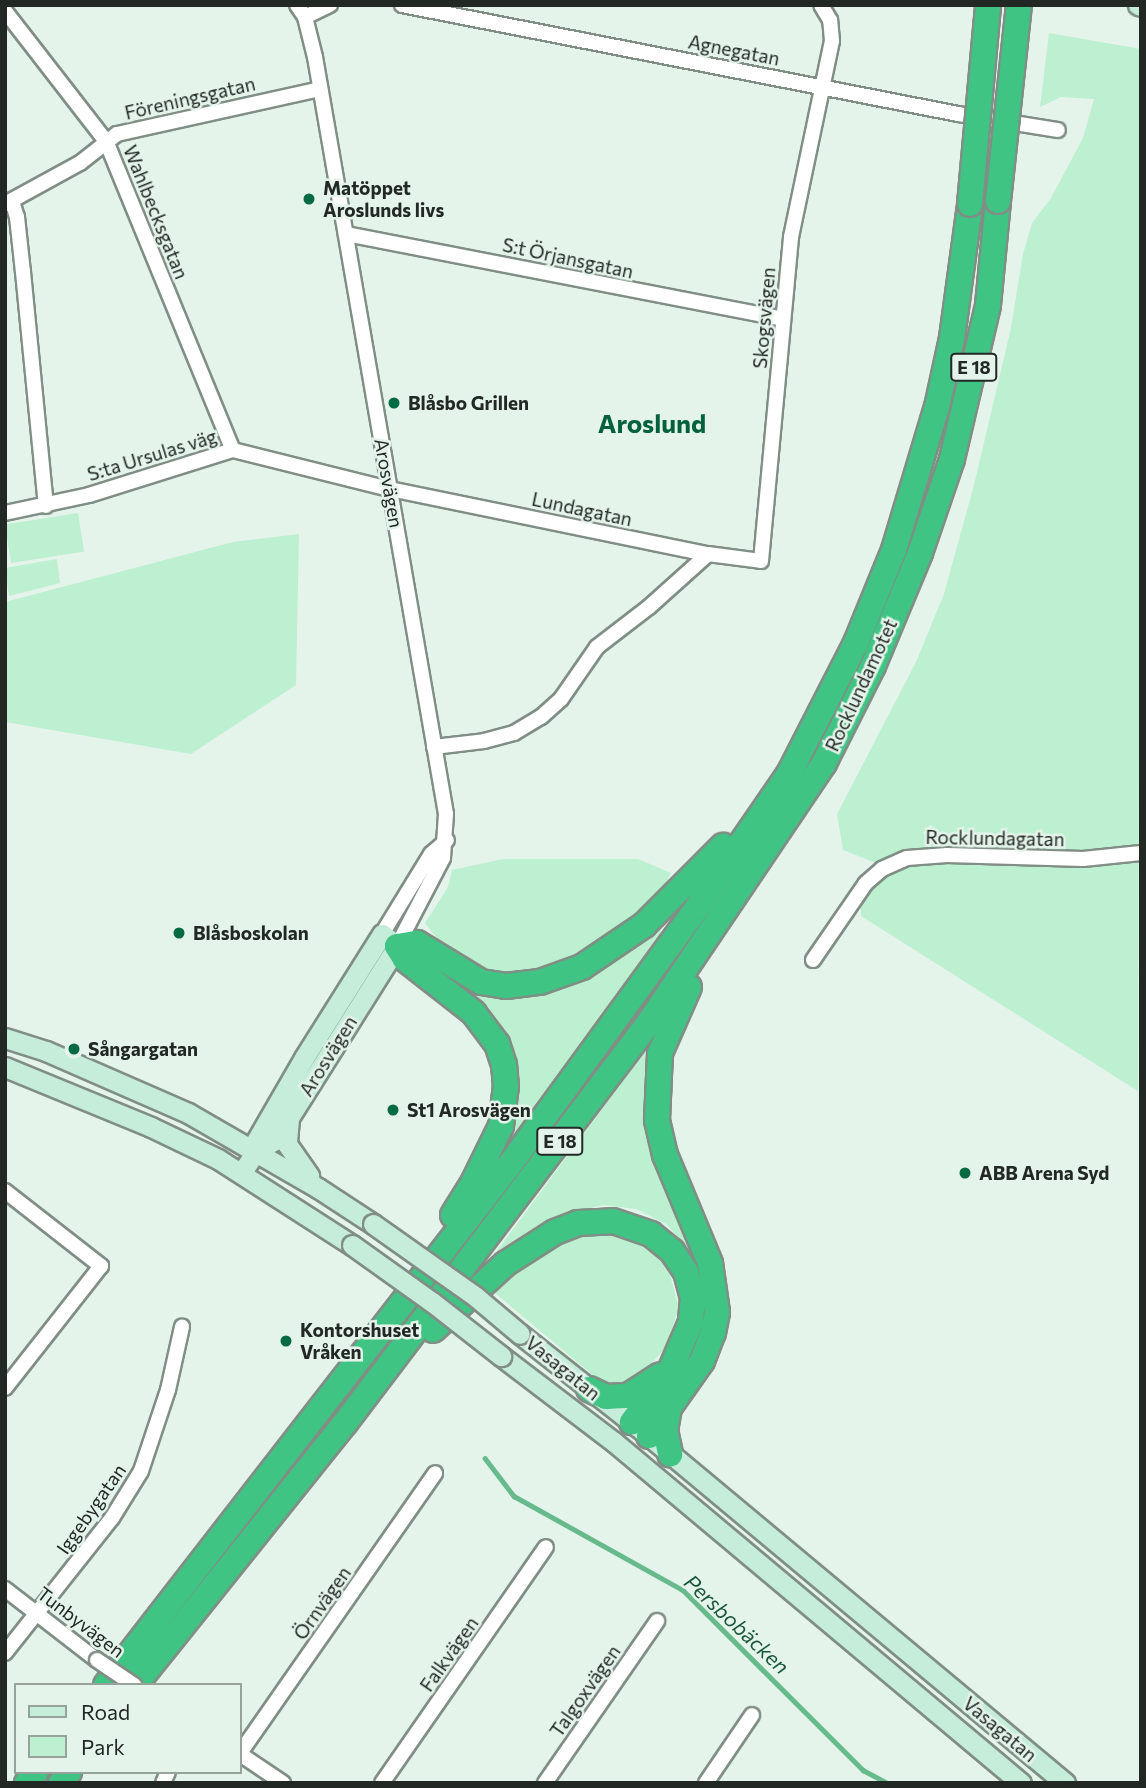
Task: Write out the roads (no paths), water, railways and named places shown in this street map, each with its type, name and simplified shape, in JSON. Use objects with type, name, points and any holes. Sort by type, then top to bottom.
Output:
[{"type":"highway","name":"E 18","points":[[108,1683],[508,1167],[686,903],[789,774],[856,643],[894,550],[937,407],[953,338],[970,204],[988,5]]},
{"type":"highway","name":"Rocklundamotet","points":[[721,928],[750,886],[824,763],[873,666],[928,529],[952,458],[988,305],[1019,5]]},
{"type":"highway","name":"E 18","points":[[390,940],[416,943],[481,982],[520,986],[582,967],[644,925],[686,903]]},
{"type":"highway","name":"E 18","points":[[137,1683],[240,1557],[398,1353],[721,928]]},
{"type":"highway","name":"E 18","points":[[640,1429],[670,1408],[702,1361],[713,1333],[716,1312],[710,1263],[665,1155],[657,1120],[657,1072],[660,1053],[674,1017],[721,928]]},
{"type":"highway","name":"E 18","points":[[390,940],[405,959],[465,1004],[488,1029],[500,1052],[506,1087],[505,1112],[491,1148],[399,1306]]},
{"type":"highway","name":"E 18","points":[[398,1353],[425,1338],[487,1278],[537,1241],[578,1223],[613,1222],[634,1226],[664,1243],[678,1259],[691,1285],[691,1322],[670,1371],[640,1429]]},
{"type":"highway","points":[[589,1389],[606,1396],[628,1396],[643,1388],[656,1376],[670,1371]]},
{"type":"highway","points":[[670,1408],[665,1430],[670,1454]]},
{"type":"street","points":[[301,11],[331,5]]},
{"type":"street","name":"Agnegatan","points":[[402,5],[821,87],[1058,130]]},
{"type":"street","name":"Skogsvägen","points":[[762,554],[791,237],[832,41],[830,20],[821,5]]},
{"type":"street","name":"Wahlbecksgatan","points":[[5,11],[106,141],[233,450]]},
{"type":"street","name":"Arosvägen","points":[[256,1151],[255,1143],[284,1094],[443,858],[447,840],[446,814],[346,234],[320,89],[301,11]]},
{"type":"street","name":"Föreningsgatan","points":[[8,202],[70,170],[117,134],[320,89]]},
{"type":"street","points":[[8,202],[17,217],[46,506]]},
{"type":"street","name":"S:t Örjansgatan","points":[[346,234],[783,320]]},
{"type":"street","name":"S:ta Ursulas väg","points":[[5,513],[46,506],[233,450],[390,489]]},
{"type":"street","name":"Lundagatan","points":[[390,489],[708,554],[761,561],[762,554]]},
{"type":"street","points":[[434,747],[484,741],[514,733],[541,717],[561,699],[597,647],[649,607],[708,554]]},
{"type":"street","name":"Rocklundagatan","points":[[813,960],[866,883],[882,869],[907,858],[947,855],[1083,859],[1141,853]]},
{"type":"street","name":"Arosvägen","points":[[242,1172],[256,1151],[275,1140],[390,940]]},
{"type":"street","name":"Vasagatan","points":[[5,1038],[46,1051],[220,1129],[373,1224],[466,1290],[640,1429],[1065,1783]]},
{"type":"street","name":"Vasagatan","points":[[5,1067],[151,1127],[242,1172],[352,1245],[432,1302],[614,1442],[1021,1783]]},
{"type":"street","points":[[220,1129],[255,1124],[284,1094]]},
{"type":"street","points":[[289,1116],[287,1144],[294,1158],[318,1188]]},
{"type":"street","points":[[5,1191],[101,1266],[5,1388]]},
{"type":"street","name":"Iggebygatan","points":[[5,1653],[112,1518],[141,1471],[168,1390],[182,1327]]},
{"type":"street","points":[[614,1442],[640,1429]]},
{"type":"street","points":[[632,1458],[640,1429]]},
{"type":"street","name":"Örnvägen","points":[[242,1751],[435,1474]]},
{"type":"street","name":"Falkvägen","points":[[383,1783],[546,1547]]},
{"type":"street","name":"Tunbyvägen","points":[[5,1589],[97,1660],[132,1683]]},
{"type":"street","name":"Talgoxvägen","points":[[545,1783],[657,1621]]},
{"type":"street","points":[[706,1783],[752,1715]]},
{"type":"street","points":[[242,1755],[283,1783]]},
{"type":"waterway","name":"Persbobäcken","points":[[485,1458],[514,1496],[683,1590],[863,1770],[887,1783]]},
{"type":"place","name":"Matöppet Aroslunds livs","points":[[309,199]]},
{"type":"place","name":"Blåsbo Grillen","points":[[394,403]]},
{"type":"place","name":"Blåsboskolan","points":[[179,933]]},
{"type":"place","name":"Sångargatan","points":[[74,1049]]},
{"type":"place","name":"St1 Arosvägen","points":[[393,1110]]},
{"type":"place","name":"ABB Arena Syd","points":[[965,1173]]},
{"type":"place","name":"Kontorshuset Vråken","points":[[286,1341]]},
{"type":"district","name":"Aroslund","points":[[652,423]]}]
